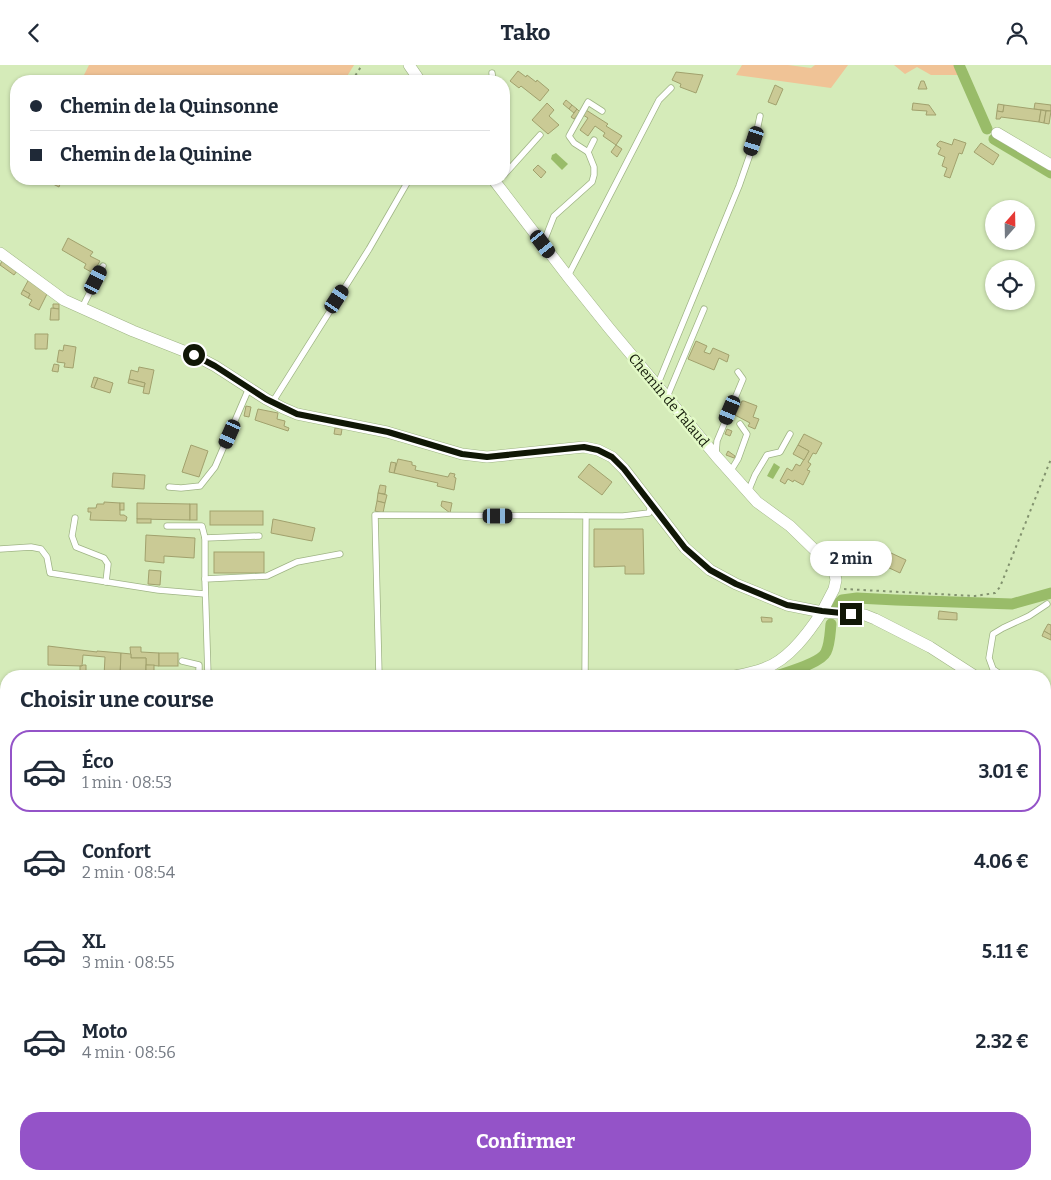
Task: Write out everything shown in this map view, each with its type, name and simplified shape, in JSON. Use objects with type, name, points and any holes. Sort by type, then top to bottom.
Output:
[{"type":"street","points":[[997,133],[1051,165]]},
{"type":"street","name":"Chemin de Talaud","points":[[502,185],[543,244],[609,328],[730,472],[757,502],[790,526],[832,568],[836,581],[834,589]]},
{"type":"street","points":[[0,253],[64,300],[133,331],[194,355],[215,366],[272,403],[297,414],[381,430],[462,454],[487,457],[584,447],[598,450],[612,457],[624,469],[685,548],[710,570],[736,584],[787,605],[822,611],[865,615],[930,647],[965,670]]},
{"type":"street","points":[[759,670],[767,668],[788,656],[822,611],[834,589]]},
{"type":"lane","points":[[568,276],[659,100],[671,88]]},
{"type":"lane","points":[[543,244],[554,216],[592,182],[594,175],[594,167],[588,152],[574,143],[569,136],[588,101],[602,111]]},
{"type":"lane","points":[[657,386],[740,186],[760,116]]},
{"type":"lane","points":[[510,166],[540,135]]},
{"type":"lane","points":[[588,152],[594,140]]},
{"type":"lane","points":[[272,403],[369,249],[406,185]]},
{"type":"lane","points":[[82,308],[103,266]]},
{"type":"lane","points":[[667,397],[704,309]]},
{"type":"lane","points":[[716,455],[717,441],[743,379],[738,372]]},
{"type":"lane","points":[[169,487],[200,486],[215,467],[249,388]]},
{"type":"lane","points":[[730,472],[738,459],[748,434],[740,424]]},
{"type":"lane","points":[[748,492],[755,475],[767,455],[780,452],[790,435]]},
{"type":"lane","points":[[379,670],[375,515],[623,516],[649,513],[651,505]]},
{"type":"lane","points":[[585,670],[586,516]]},
{"type":"lane","points":[[75,518],[72,536],[76,547],[104,558],[108,564],[106,582]]},
{"type":"lane","points":[[167,526],[202,525],[204,537],[208,670]]},
{"type":"lane","points":[[204,537],[259,536]]},
{"type":"lane","points":[[0,549],[31,547],[41,549],[47,557],[50,573],[158,590],[205,594]]},
{"type":"lane","points":[[204,579],[267,576],[296,562],[340,554]]},
{"type":"lane","points":[[994,670],[989,658],[993,635],[1047,604]]},
{"type":"lane","points":[[182,661],[199,665],[199,670]]},
{"type":"path","points":[[834,589],[975,596],[995,593],[1000,587],[1051,459]]},
{"type":"shaded area","points":[[89,65],[354,65],[348,75],[84,75]]},
{"type":"shaded area","points":[[742,65],[788,65],[811,68],[815,65],[848,65],[831,88],[736,75]]},
{"type":"shaded area","points":[[894,65],[954,65],[959,75],[931,75],[917,67],[905,74]]},
{"type":"shaded area","points":[[556,153],[568,164],[562,170],[551,159],[552,155]]},
{"type":"shaded area","points":[[774,463],[780,467],[773,479],[767,476]]},
{"type":"building","points":[[518,71],[536,82],[537,80],[549,90],[540,101],[521,86],[519,88],[510,81]]},
{"type":"building","points":[[676,72],[703,75],[696,93],[680,87],[681,84],[672,80]]},
{"type":"building","points":[[921,81],[924,81],[927,89],[918,89]]},
{"type":"building","points":[[775,85],[783,89],[776,105],[768,102]]},
{"type":"building","points":[[566,100],[572,105],[569,109],[563,104]]},
{"type":"building","points":[[547,103],[554,110],[549,116],[559,125],[548,134],[532,120]]},
{"type":"building","points":[[913,103],[929,105],[936,115],[926,115],[927,111],[912,110]]},
{"type":"building","points":[[1035,103],[1051,105],[1051,111],[1034,109]]},
{"type":"building","points":[[998,104],[1004,105],[1003,112],[997,111]]},
{"type":"building","points":[[572,105],[577,109],[574,113],[569,109]]},
{"type":"building","points":[[1004,105],[1041,110],[1039,122],[1001,117],[996,119],[997,111],[1003,112]]},
{"type":"building","points":[[577,109],[580,112],[574,119],[571,117]]},
{"type":"building","points":[[586,110],[608,124],[606,126],[622,136],[616,145],[603,136],[605,133],[595,126],[588,136],[580,130],[588,118],[583,115]]},
{"type":"building","points":[[1041,110],[1046,111],[1044,123],[1039,122]]},
{"type":"building","points":[[1046,111],[1051,111],[1049,124],[1044,123]]},
{"type":"building","points":[[954,139],[966,143],[962,154],[959,153],[950,178],[944,176],[947,168],[942,166],[945,157],[938,154],[941,148],[937,144],[940,141],[952,145]]},
{"type":"building","points":[[981,143],[999,155],[993,165],[974,152]]},
{"type":"building","points":[[616,145],[622,149],[617,157],[611,152]]},
{"type":"building","points":[[538,165],[546,172],[541,178],[533,170]]},
{"type":"building","points":[[68,238],[93,252],[90,256],[100,261],[93,273],[84,268],[86,264],[62,250]]},
{"type":"building","points":[[2,261],[17,271],[14,275],[0,265]]},
{"type":"building","points":[[29,279],[47,294],[39,310],[29,305],[32,300],[28,298],[30,294],[23,290]]},
{"type":"building","points":[[23,290],[30,294],[28,298],[21,294]]},
{"type":"building","points":[[53,304],[59,304],[59,309],[53,308]]},
{"type":"building","points":[[51,308],[59,309],[59,320],[50,320]]},
{"type":"building","points":[[35,334],[48,334],[47,349],[35,349]]},
{"type":"building","points":[[696,341],[707,346],[704,352],[710,354],[713,348],[729,355],[727,362],[719,358],[714,370],[688,359]]},
{"type":"building","points":[[64,345],[76,347],[73,368],[64,367],[65,363],[57,362],[59,350],[63,351]]},
{"type":"building","points":[[54,364],[59,365],[58,372],[52,371]]},
{"type":"building","points":[[139,367],[154,370],[149,394],[143,393],[145,383],[129,379],[131,370],[138,372]]},
{"type":"building","points":[[94,377],[98,378],[94,388],[91,387]]},
{"type":"building","points":[[98,378],[113,383],[110,393],[94,388]]},
{"type":"building","points":[[129,379],[145,383],[144,387],[128,383]]},
{"type":"building","points":[[742,401],[757,406],[753,417],[759,419],[755,429],[748,426],[750,423],[735,415]]},
{"type":"building","points":[[246,406],[251,407],[249,417],[244,416]]},
{"type":"building","points":[[258,409],[278,413],[277,419],[285,421],[284,426],[289,428],[288,431],[255,420]]},
{"type":"building","points":[[335,428],[342,429],[341,435],[334,434]]},
{"type":"building","points":[[727,429],[732,431],[730,436],[725,434]]},
{"type":"building","points":[[804,434],[822,443],[816,454],[813,453],[808,462],[811,464],[807,470],[810,471],[803,485],[788,479],[785,484],[780,481],[787,468],[792,471],[796,464],[800,466],[809,451],[798,445]]},
{"type":"building","points":[[191,445],[208,451],[199,477],[182,472]]},
{"type":"building","points":[[798,445],[809,451],[804,460],[793,454]]},
{"type":"building","points":[[728,451],[735,456],[734,458],[726,455]]},
{"type":"building","points":[[398,459],[412,462],[412,465],[416,466],[415,470],[448,477],[450,473],[455,474],[454,490],[437,486],[438,483],[394,473]]},
{"type":"building","points":[[391,462],[396,463],[394,473],[389,472]]},
{"type":"building","points":[[589,464],[612,482],[602,495],[578,477]]},
{"type":"building","points":[[113,473],[145,475],[144,489],[112,487]]},
{"type":"building","points":[[380,485],[386,486],[385,494],[378,493]]},
{"type":"building","points":[[378,493],[387,495],[385,503],[377,501]]},
{"type":"building","points":[[377,501],[385,503],[383,513],[375,511]]},
{"type":"building","points":[[442,501],[452,503],[450,513],[441,506]]},
{"type":"building","points":[[104,502],[120,503],[120,515],[127,517],[126,521],[90,520],[91,512],[88,512],[88,508],[96,508],[97,504],[104,504]]},
{"type":"building","points":[[120,503],[124,503],[124,510],[120,510]]},
{"type":"building","points":[[137,503],[190,504],[190,520],[137,519]]},
{"type":"building","points":[[190,504],[197,504],[197,520],[190,520]]},
{"type":"building","points":[[210,511],[263,511],[263,525],[210,525]]},
{"type":"building","points":[[137,519],[151,519],[151,523],[137,523]]},
{"type":"building","points":[[273,519],[315,528],[312,541],[271,533]]},
{"type":"building","points":[[594,529],[643,529],[644,574],[625,574],[625,566],[594,567]]},
{"type":"building","points":[[146,535],[195,538],[194,558],[164,556],[164,563],[145,561]]},
{"type":"building","points":[[214,552],[264,552],[264,573],[214,573]]},
{"type":"building","points":[[891,553],[906,560],[900,573],[885,566]]},
{"type":"building","points":[[149,570],[161,571],[160,585],[148,584]]},
{"type":"building","points":[[939,611],[957,613],[957,620],[938,619]]},
{"type":"building","points":[[761,617],[772,618],[772,622],[762,622]]},
{"type":"building","points":[[1048,624],[1051,625],[1051,635],[1044,631]]},
{"type":"building","points":[[1044,631],[1051,635],[1051,640],[1042,636]]},
{"type":"building","points":[[48,646],[121,653],[120,670],[104,670],[105,657],[83,655],[82,666],[48,665]]},
{"type":"building","points":[[130,647],[141,647],[141,652],[159,653],[159,666],[146,665],[146,658],[131,658]]},
{"type":"building","points":[[121,653],[131,654],[131,658],[146,658],[146,670],[120,670]]},
{"type":"building","points":[[159,653],[178,653],[178,666],[159,666]]},
{"type":"building","points":[[86,665],[86,670],[80,670],[80,666]]},
{"type":"building","points":[[146,665],[154,665],[154,670],[146,670]]},
{"type":"waterway","points":[[959,65],[987,129]]},
{"type":"waterway","points":[[994,139],[1051,173]]},
{"type":"waterway","points":[[833,609],[842,600],[857,598],[1012,604],[1051,593]]},
{"type":"waterway","points":[[795,670],[823,656],[828,646],[831,624]]},
{"type":"route","points":[[194,355],[215,366],[266,399],[297,414],[388,432],[462,454],[487,457],[584,447],[598,450],[612,457],[624,469],[685,548],[710,570],[736,584],[787,605],[851,614]]}]
